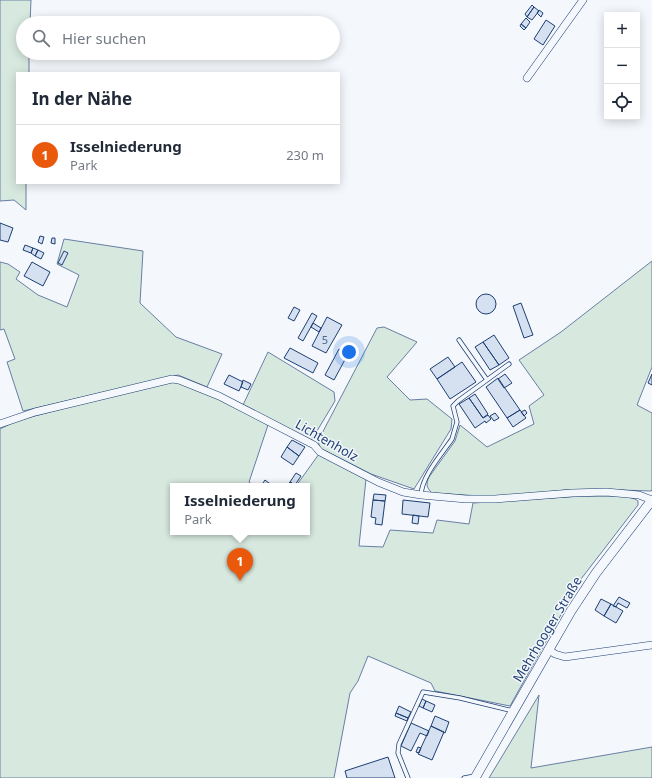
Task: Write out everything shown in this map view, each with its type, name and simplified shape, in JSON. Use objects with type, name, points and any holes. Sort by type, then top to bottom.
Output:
[{"type":"main road","name":"Mehrhooger Straße","points":[[476,777],[571,611],[596,573],[652,500]]},
{"type":"street","points":[[527,78],[583,0]]},
{"type":"street","name":"Lichtenholz","points":[[0,424],[35,412],[172,380],[179,380],[219,396],[314,444],[320,452],[378,482],[403,492],[466,499],[495,500],[572,493],[606,492],[639,495],[652,500]]},
{"type":"street","points":[[548,649],[555,654],[564,657],[652,645]]},
{"type":"lane","points":[[460,340],[487,380]]},
{"type":"lane","points":[[421,495],[425,479],[452,439],[455,432],[457,422],[453,406],[509,364]]},
{"type":"lane","points":[[408,778],[398,753],[399,744],[424,692],[460,698],[513,711]]},
{"type":"lane","points":[[464,778],[476,777]]},
{"type":"shaded area","points":[[0,0],[31,0],[30,16],[16,16],[16,60],[29,60],[29,72],[16,72],[16,184],[26,184],[26,210],[14,200],[0,201]]},
{"type":"shaded area","points":[[64,239],[143,251],[140,303],[176,337],[222,354],[207,387],[178,375],[23,411],[7,362],[15,359],[4,329],[0,330],[0,262],[8,264],[20,272],[16,279],[38,295],[67,307],[79,275],[57,264]]},
{"type":"shaded area","points":[[652,261],[652,367],[637,405],[652,413],[652,490],[566,490],[497,497],[432,493],[427,485],[429,477],[455,441],[460,425],[487,447],[534,424],[529,406],[544,395],[519,360],[561,332]]},
{"type":"shaded area","points":[[384,327],[417,342],[387,377],[410,400],[427,399],[452,419],[451,429],[414,489],[371,474],[320,448],[318,441],[377,328]]},
{"type":"shaded area","points":[[268,352],[334,392],[335,401],[311,441],[243,405]]},
{"type":"shaded area","points":[[176,382],[228,403],[268,425],[249,482],[250,483],[170,483],[170,535],[310,535],[310,483],[298,483],[319,454],[366,479],[359,546],[383,547],[390,530],[433,533],[437,520],[469,524],[473,503],[583,496],[625,496],[638,501],[638,505],[581,579],[510,706],[435,691],[431,683],[368,656],[358,681],[350,693],[334,778],[0,778],[0,429],[16,421],[166,383]]},
{"type":"shaded area","points":[[539,695],[531,768],[652,747],[652,778],[489,778]]},
{"type":"building","points":[[532,5],[534,7],[527,17],[525,14]]},
{"type":"building","points":[[534,7],[539,11],[532,20],[527,17]]},
{"type":"building","points":[[539,10],[543,13],[541,17],[537,13]]},
{"type":"building","points":[[526,18],[530,22],[526,28],[521,24]]},
{"type":"building","points":[[546,20],[555,26],[543,45],[534,39]]},
{"type":"building","points":[[521,24],[526,28],[524,30],[520,26]]},
{"type":"building","points":[[0,223],[13,228],[8,242],[0,240]]},
{"type":"building","points":[[40,236],[44,237],[42,244],[38,242]]},
{"type":"building","points":[[52,238],[55,238],[55,244],[51,243]]},
{"type":"building","points":[[25,245],[33,248],[31,253],[23,250]]},
{"type":"building","points":[[33,248],[38,250],[35,256],[31,253]]},
{"type":"building","points":[[38,250],[44,253],[41,259],[35,256]]},
{"type":"building","points":[[64,251],[68,253],[62,265],[58,263]]},
{"type":"building","points":[[32,262],[50,272],[43,286],[24,276]]},
{"type":"building","points":[[486,294],[493,297],[496,304],[493,311],[486,314],[479,311],[476,304],[479,297]]},
{"type":"building","points":[[521,303],[533,335],[524,338],[513,306]]},
{"type":"building","points":[[294,307],[300,310],[294,321],[288,318]]},
{"type":"building","points":[[312,313],[317,316],[303,341],[298,338]]},
{"type":"building","points":[[327,317],[342,325],[326,353],[312,346]]},
{"type":"building","points":[[313,323],[321,328],[319,332],[311,327]]},
{"type":"building","points":[[494,335],[509,358],[499,365],[483,342]]},
{"type":"building","points":[[483,342],[499,365],[490,370],[475,347]]},
{"type":"building","points":[[290,348],[318,363],[313,373],[284,358]]},
{"type":"building","points":[[339,349],[348,354],[334,380],[325,375]]},
{"type":"building","points":[[448,357],[455,367],[437,379],[430,369]]},
{"type":"building","points":[[462,362],[476,382],[450,399],[437,379]]},
{"type":"building","points":[[505,374],[512,383],[504,388],[498,379]]},
{"type":"building","points":[[652,374],[652,385],[648,383]]},
{"type":"building","points":[[229,375],[243,382],[239,391],[224,384]]},
{"type":"building","points":[[498,378],[520,410],[507,418],[486,387]]},
{"type":"building","points":[[243,380],[251,384],[248,390],[241,387]]},
{"type":"building","points":[[475,394],[488,414],[483,418],[469,398]]},
{"type":"building","points":[[469,398],[483,418],[488,415],[491,419],[475,428],[459,404]]},
{"type":"building","points":[[520,410],[526,418],[513,427],[507,418]]},
{"type":"building","points":[[525,410],[527,413],[524,416],[521,412]]},
{"type":"building","points":[[495,413],[499,418],[494,421],[490,416]]},
{"type":"building","points":[[292,440],[305,447],[299,456],[287,447]]},
{"type":"building","points":[[287,447],[299,456],[293,465],[281,457]]},
{"type":"building","points":[[296,473],[301,476],[296,483],[290,482]]},
{"type":"building","points":[[374,494],[386,495],[385,501],[373,500]]},
{"type":"building","points":[[373,500],[385,501],[382,525],[375,524],[376,518],[371,517]]},
{"type":"building","points":[[403,500],[430,503],[428,517],[402,514]]},
{"type":"building","points":[[413,515],[419,516],[418,524],[412,523]]},
{"type":"building","points":[[619,597],[630,603],[627,608],[618,603],[616,607],[613,606]]},
{"type":"building","points":[[601,599],[611,604],[604,616],[595,610]]},
{"type":"building","points":[[611,604],[623,611],[616,623],[604,616]]},
{"type":"building","points":[[422,699],[426,701],[423,708],[419,706]]},
{"type":"building","points":[[426,701],[435,705],[432,712],[423,708]]},
{"type":"building","points":[[399,706],[411,712],[408,718],[396,713]]},
{"type":"building","points":[[396,713],[408,718],[407,721],[395,716]]},
{"type":"building","points":[[435,716],[449,722],[445,733],[431,726]]},
{"type":"building","points":[[411,723],[429,731],[427,736],[420,733],[411,751],[401,746]]},
{"type":"building","points":[[431,726],[444,732],[432,760],[418,754]]},
{"type":"building","points":[[418,747],[421,748],[419,753],[416,752]]},
{"type":"building","points":[[388,757],[395,778],[347,778],[345,771]]},
{"type":"place","name":"Isselniederung","points":[[240,581]]}]
